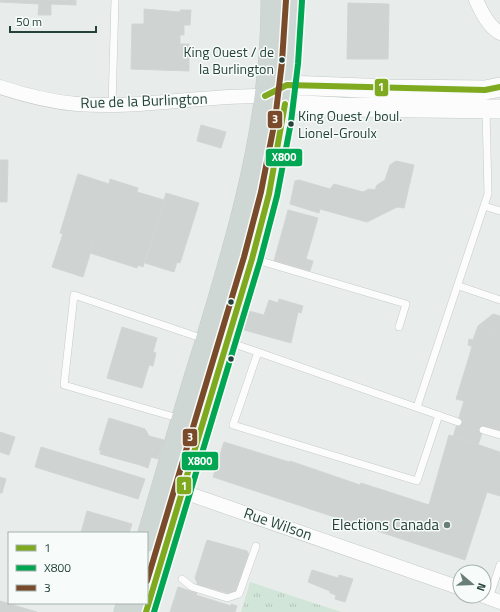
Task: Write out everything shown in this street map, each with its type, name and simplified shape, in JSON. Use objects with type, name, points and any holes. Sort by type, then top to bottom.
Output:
[{"type":"main road","points":[[148,603],[173,489],[214,338],[257,151],[279,95],[272,0]]},
{"type":"main road","points":[[148,538],[173,489],[183,420],[214,338],[252,259],[269,194],[279,95],[294,0]]},
{"type":"main road","points":[[279,95],[341,107],[490,99]]},
{"type":"street","points":[[476,0],[484,17],[494,30],[500,33]]},
{"type":"street","name":"Rue de la Burlington","points":[[0,87],[61,102],[77,104],[112,105],[279,95]]},
{"type":"street","name":"Rue Wilson","points":[[173,489],[452,585]]},
{"type":"lane","points":[[112,105],[115,0]]},
{"type":"lane","points":[[417,408],[459,286],[488,194],[490,99]]},
{"type":"lane","points":[[484,206],[500,211]]},
{"type":"lane","points":[[252,259],[406,304],[399,327]]},
{"type":"lane","points":[[459,286],[500,300]]},
{"type":"lane","points":[[183,420],[64,385],[74,295],[258,352],[458,422]]},
{"type":"lane","points":[[258,352],[234,425],[417,481],[439,415]]},
{"type":"lane","points":[[483,430],[500,435]]},
{"type":"lane","points":[[182,579],[192,587],[227,598],[239,594],[256,546]]},
{"type":"lane","points":[[492,594],[500,565]]},
{"type":"green space","points":[[250,582],[341,612],[241,612]]},
{"type":"building","points":[[0,0],[76,0],[76,5],[51,4],[51,15],[38,15],[39,4],[0,2]]},
{"type":"building","points":[[348,3],[389,4],[388,59],[347,59]]},
{"type":"building","points":[[144,9],[180,12],[180,10],[191,10],[190,25],[184,25],[184,35],[180,35],[180,44],[189,44],[189,71],[131,69],[132,24],[144,24]]},
{"type":"building","points":[[201,125],[226,132],[221,148],[197,141]]},
{"type":"building","points":[[0,160],[8,160],[7,202],[0,202]]},
{"type":"building","points":[[396,161],[414,165],[404,208],[397,207],[367,222],[320,209],[319,213],[290,204],[295,181],[299,180],[330,189],[334,184],[363,192],[369,189],[375,190],[377,185],[385,180],[390,165]]},
{"type":"building","points":[[78,174],[109,184],[110,179],[138,188],[137,192],[164,200],[147,254],[95,238],[83,277],[52,267],[63,234],[60,233]]},
{"type":"building","points":[[166,193],[199,203],[180,263],[177,262],[174,272],[145,263]]},
{"type":"building","points":[[288,210],[318,218],[306,259],[313,261],[310,271],[274,261]]},
{"type":"building","points":[[95,238],[147,254],[143,267],[138,265],[137,268],[90,253]]},
{"type":"building","points":[[279,299],[303,306],[301,313],[298,312],[291,343],[244,330],[249,311],[264,315],[269,300],[278,303]]},
{"type":"building","points":[[493,314],[500,316],[500,333],[478,326]]},
{"type":"building","points":[[478,326],[500,333],[500,432],[484,427],[478,445],[453,437],[464,401],[456,399],[472,346],[468,345],[469,339],[473,340]]},
{"type":"building","points":[[122,327],[157,338],[153,352],[156,353],[153,366],[149,365],[142,388],[107,378]]},
{"type":"building","points":[[109,418],[145,429],[149,436],[140,465],[100,454],[101,451],[99,450]]},
{"type":"building","points":[[0,432],[15,437],[9,455],[0,452]]},
{"type":"building","points":[[449,435],[500,452],[500,496],[487,492],[465,560],[213,477],[224,442],[289,462],[290,461],[360,485],[361,483],[429,505]]},
{"type":"building","points":[[149,436],[164,440],[158,459],[151,457],[148,468],[140,465]]},
{"type":"building","points":[[41,447],[145,479],[138,499],[35,467]]},
{"type":"building","points":[[0,477],[6,479],[2,493],[0,493]]},
{"type":"building","points":[[87,511],[132,524],[129,532],[81,532]]},
{"type":"building","points":[[207,540],[247,551],[250,557],[238,591],[231,594],[198,585],[195,578]]},
{"type":"building","points":[[312,570],[338,578],[339,575],[353,579],[345,602],[335,599],[336,595],[330,593],[330,591],[308,582]]},
{"type":"building","points":[[178,587],[197,593],[196,595],[231,606],[231,604],[237,606],[235,612],[170,612]]},
{"type":"building","points":[[0,601],[37,612],[0,612]]},
{"type":"transit line","name":"3","points":[[148,578],[244,257],[261,192],[275,120],[282,62],[286,0]]},
{"type":"transit line","name":"X800","points":[[154,612],[260,261],[277,196],[291,122],[298,64],[302,1]]},
{"type":"transit line","name":"1","points":[[265,96],[287,85],[485,90],[500,87]]},
{"type":"transit line","name":"1","points":[[146,612],[252,259],[269,194],[285,104]]},
{"type":"place","name":"King Ouest / de la Burlington","points":[[282,60]]},
{"type":"place","name":"King Ouest / boul. Lionel-Groulx","points":[[291,124]]},
{"type":"place","name":"Elections Canada","points":[[447,525]]}]
